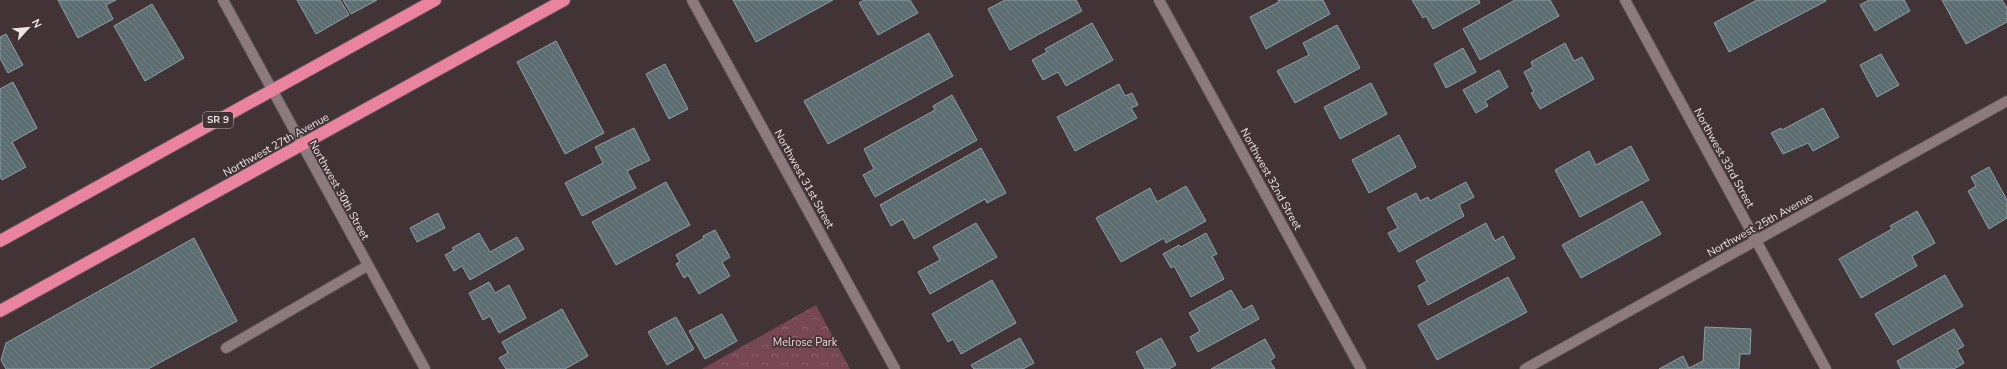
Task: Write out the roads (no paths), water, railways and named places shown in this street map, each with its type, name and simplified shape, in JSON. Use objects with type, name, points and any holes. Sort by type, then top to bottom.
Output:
[{"type":"highway","name":"SR 9","points":[[0,241],[436,0]]},
{"type":"highway","name":"Northwest 27th Avenue","points":[[0,311],[302,146],[564,0]]},
{"type":"street","name":"Northwest 30th Street","points":[[222,0],[425,369]]},
{"type":"street","name":"Northwest 31st Street","points":[[692,0],[894,369]]},
{"type":"street","name":"Northwest 32nd Street","points":[[1159,0],[1361,369]]},
{"type":"street","name":"Northwest 33rd Street","points":[[1625,0],[1826,369]]},
{"type":"street","name":"Northwest 25th Avenue","points":[[1525,369],[2007,101]]},
{"type":"street","points":[[226,348],[368,266]]},
{"type":"park label","name":"Melrose Park","points":[[805,342]]}]
